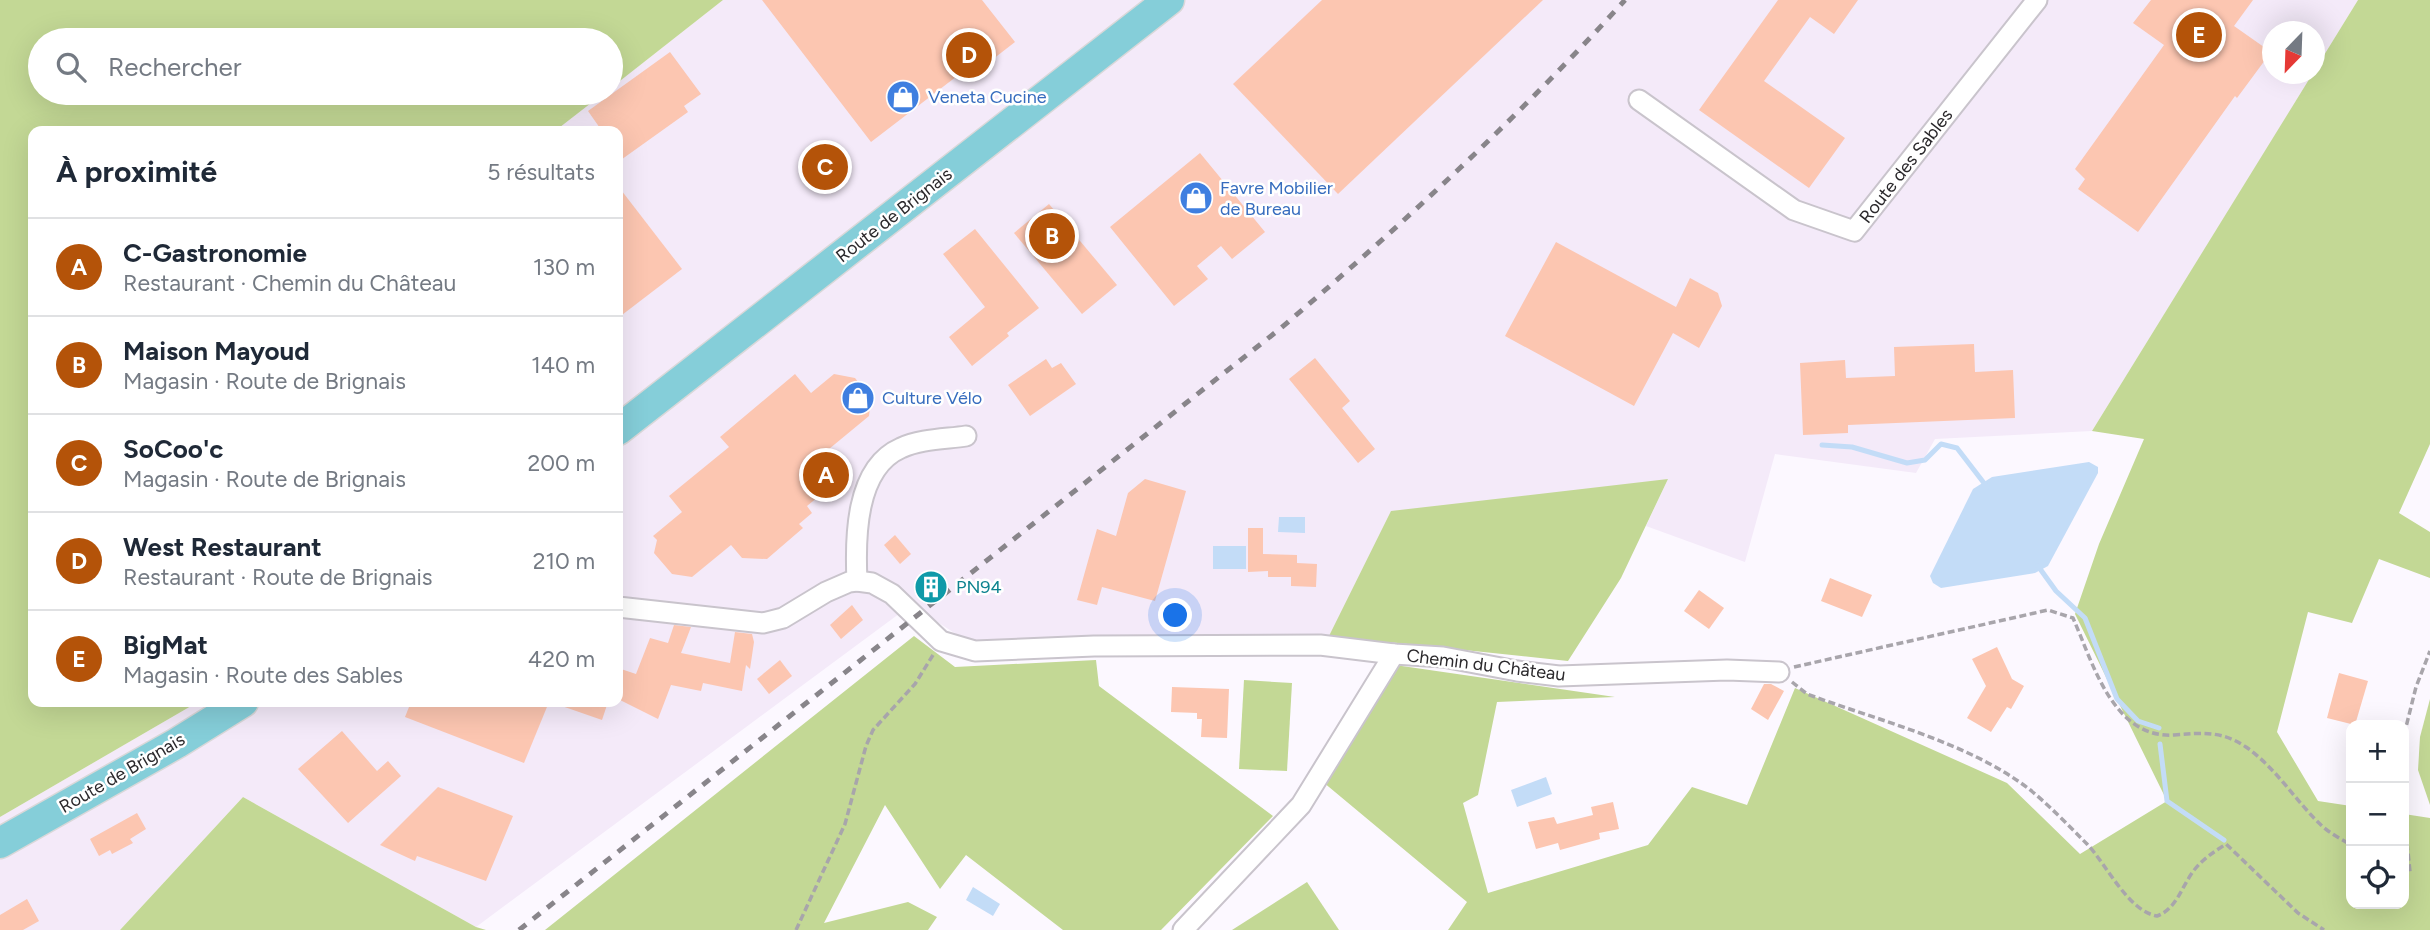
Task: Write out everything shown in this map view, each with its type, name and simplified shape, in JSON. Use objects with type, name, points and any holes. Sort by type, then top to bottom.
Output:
[{"type":"main road","name":"Route de Brignais","points":[[623,425],[1170,0]]},
{"type":"main road","name":"Route de Brignais","points":[[0,843],[177,743],[235,707]]},
{"type":"street","name":"Route des Sables","points":[[1639,100],[1794,210],[1854,231],[2037,0]]},
{"type":"street","points":[[623,608],[763,623],[783,618],[840,585],[857,581],[856,548],[860,512],[867,487],[880,463],[901,448],[966,436]]},
{"type":"street","name":"Chemin du Château","points":[[857,581],[872,583],[892,594],[941,641],[966,650],[992,652],[1094,646],[1321,645],[1443,657],[1559,676],[1727,670],[1779,672]]},
{"type":"street","points":[[1183,930],[1301,805],[1394,654]]},
{"type":"path","points":[[1779,672],[2048,610],[2073,618],[2112,702],[2136,727],[2169,735],[2211,732],[2245,746],[2283,780],[2321,825],[2346,842]]},
{"type":"path","points":[[796,930],[845,824],[866,746],[873,730],[915,684],[941,641]]},
{"type":"path","points":[[2408,720],[2416,687],[2430,652]]},
{"type":"path","points":[[1779,672],[1807,694],[1980,758],[2008,775],[2030,790],[2088,845],[2132,901],[2147,914],[2164,914],[2172,907],[2194,870],[2206,857],[2226,845],[2298,913],[2324,930]]},
{"type":"shaded area","points":[[723,0],[2358,0],[2325,54],[2325,21],[2262,21],[2262,84],[2307,84],[2092,431],[1935,439],[1916,473],[1775,454],[1745,562],[1646,526],[1668,479],[1328,638],[970,643],[911,605],[476,927],[243,797],[120,930],[0,930],[0,817],[189,707],[623,707],[623,126],[561,126],[589,105],[623,105],[623,79]]},
{"type":"green space","points":[[0,0],[723,0],[623,79],[623,28],[28,28],[28,105],[589,105],[561,126],[28,126],[28,707],[189,707],[0,817]]},
{"type":"green space","points":[[2358,0],[2430,0],[2430,444],[2399,513],[2430,532],[2430,578],[2379,559],[2352,623],[2308,612],[2277,732],[2318,801],[2346,805],[2346,909],[2409,909],[2409,815],[2430,818],[2430,930],[1448,930],[1467,902],[1323,782],[1395,665],[1615,697],[1497,702],[1478,795],[1463,803],[1488,893],[1648,845],[1692,787],[1747,805],[1795,688],[2007,783],[2080,854],[2167,801],[2075,614],[2099,544],[2144,439],[2092,431],[2306,84],[2325,84],[2325,53]]},
{"type":"green space","points":[[1668,479],[1621,578],[1568,661],[1328,638],[1391,511]]},
{"type":"green space","points":[[914,636],[955,667],[1096,660],[1099,686],[1273,816],[1161,930],[1063,930],[966,855],[940,889],[885,805],[824,923],[908,902],[937,917],[928,930],[545,930]]},
{"type":"green space","points":[[1244,680],[1292,683],[1287,771],[1239,769]]},
{"type":"green space","points":[[2430,699],[2430,805],[2418,770],[2420,737]]},
{"type":"green space","points":[[243,797],[476,927],[486,930],[120,930]]},
{"type":"green space","points":[[1307,882],[1339,930],[1232,930]]},
{"type":"water","points":[[2089,462],[2098,467],[2098,473],[2048,566],[2035,573],[1941,588],[1933,583],[1930,576],[1973,489],[1992,477]]},
{"type":"water","points":[[1279,517],[1305,517],[1305,533],[1278,532]]},
{"type":"water","points":[[1213,546],[1246,546],[1246,569],[1213,569]]},
{"type":"water","points":[[1546,777],[1552,794],[1517,807],[1511,790]]},
{"type":"water","points":[[973,887],[1000,904],[993,916],[966,900]]},
{"type":"building","points":[[762,0],[982,0],[1015,42],[966,80],[961,73],[871,142]]},
{"type":"building","points":[[1322,0],[1543,0],[1338,194],[1233,84]]},
{"type":"building","points":[[1778,0],[1858,0],[1834,34],[1810,17],[1764,81],[1845,138],[1809,188],[1699,110]]},
{"type":"building","points":[[2151,0],[2253,0],[2234,26],[2262,46],[2262,64],[2237,98],[2235,96],[2138,232],[2078,189],[2085,179],[2075,169],[2164,45],[2133,23]]},
{"type":"building","points":[[670,52],[701,94],[684,106],[688,112],[623,158],[623,126],[598,126],[588,111],[596,105],[623,105],[623,86]]},
{"type":"building","points":[[1200,153],[1265,232],[1232,259],[1221,246],[1197,266],[1208,279],[1174,306],[1110,227]]},
{"type":"building","points":[[623,192],[682,269],[623,314]]},
{"type":"building","points":[[1049,204],[1117,285],[1082,314],[1014,233]]},
{"type":"building","points":[[975,229],[1039,308],[972,366],[949,337],[985,307],[943,254]]},
{"type":"building","points":[[1556,242],[1676,307],[1690,278],[1718,293],[1722,306],[1699,348],[1673,333],[1634,406],[1505,336]]},
{"type":"building","points":[[1974,344],[1975,372],[2013,370],[2015,418],[1848,425],[1848,433],[1803,435],[1800,363],[1845,360],[1846,378],[1895,376],[1894,347]]},
{"type":"building","points":[[1315,358],[1350,401],[1342,408],[1375,449],[1358,463],[1289,379]]},
{"type":"building","points":[[1046,359],[1052,368],[1061,363],[1076,384],[1030,416],[1008,385]]},
{"type":"building","points":[[795,374],[811,393],[834,374],[855,378],[871,398],[869,416],[829,449],[839,462],[835,483],[807,506],[812,513],[799,524],[803,528],[767,559],[742,558],[731,545],[692,577],[672,574],[654,553],[657,540],[653,536],[682,512],[669,496],[729,447],[720,437]]},
{"type":"building","points":[[1145,479],[1186,491],[1155,601],[1102,587],[1097,605],[1077,600],[1097,529],[1116,536],[1128,493]]},
{"type":"building","points":[[1248,528],[1263,528],[1263,554],[1297,555],[1297,563],[1317,564],[1316,587],[1291,586],[1291,577],[1268,577],[1268,571],[1248,572]]},
{"type":"building","points":[[895,535],[911,554],[900,564],[884,545]]},
{"type":"building","points":[[1830,578],[1872,595],[1862,617],[1821,601]]},
{"type":"building","points":[[1699,590],[1724,608],[1709,629],[1684,611]]},
{"type":"building","points":[[852,605],[863,620],[841,639],[830,625]]},
{"type":"building","points":[[674,625],[691,627],[681,653],[730,663],[735,632],[752,634],[754,642],[750,669],[746,665],[742,691],[703,683],[701,691],[671,685],[658,719],[623,702],[623,670],[636,674],[650,638],[668,643]]},
{"type":"building","points":[[1997,647],[2012,679],[2024,686],[2011,709],[2007,707],[1991,732],[1967,718],[1986,686],[1972,659]]},
{"type":"building","points":[[780,660],[792,676],[769,694],[757,679]]},
{"type":"building","points":[[2339,673],[2368,681],[2356,720],[2346,720],[2346,723],[2327,718]]},
{"type":"building","points":[[1764,684],[1771,684],[1784,691],[1768,720],[1751,709]]},
{"type":"building","points":[[1172,687],[1229,689],[1227,738],[1201,737],[1202,719],[1197,719],[1197,713],[1171,712]]},
{"type":"building","points":[[409,707],[547,707],[524,763],[405,717]]},
{"type":"building","points":[[565,707],[606,707],[602,720]]},
{"type":"building","points":[[342,731],[377,771],[388,761],[401,776],[348,823],[298,769]]},
{"type":"building","points":[[438,787],[513,816],[486,881],[417,856],[415,861],[380,845]]},
{"type":"building","points":[[1613,802],[1619,829],[1599,833],[1600,839],[1560,850],[1558,843],[1536,849],[1528,822],[1554,817],[1557,824],[1593,815],[1591,807]]},
{"type":"building","points":[[137,813],[146,829],[130,839],[133,843],[112,854],[110,850],[99,856],[90,839]]},
{"type":"building","points":[[27,899],[39,921],[23,930],[0,930],[0,915]]},
{"type":"waterway","points":[[1822,445],[1852,447],[1907,463],[1925,460],[1941,444],[1957,448],[1987,487]]},
{"type":"waterway","points":[[2038,566],[2056,591],[2085,618],[2117,699],[2138,721],[2159,728]]},
{"type":"waterway","points":[[2160,744],[2167,801],[2224,840]]},
{"type":"railway","points":[[519,930],[1281,328],[1458,170],[1543,87],[1625,0]]},
{"type":"place","name":"BigMat","points":[[2199,35]]},
{"type":"place","name":"West Restaurant","points":[[969,55]]},
{"type":"place","name":"Veneta Cucine","points":[[903,97]]},
{"type":"place","name":"SoCoo'c","points":[[825,167]]},
{"type":"place","name":"Favre Mobilier de Bureau","points":[[1196,198]]},
{"type":"place","name":"Maison Mayoud","points":[[1052,236]]},
{"type":"place","name":"Culture Vélo","points":[[858,398]]},
{"type":"place","name":"C-Gastronomie","points":[[826,475]]},
{"type":"place","name":"PN94","points":[[931,587]]}]
